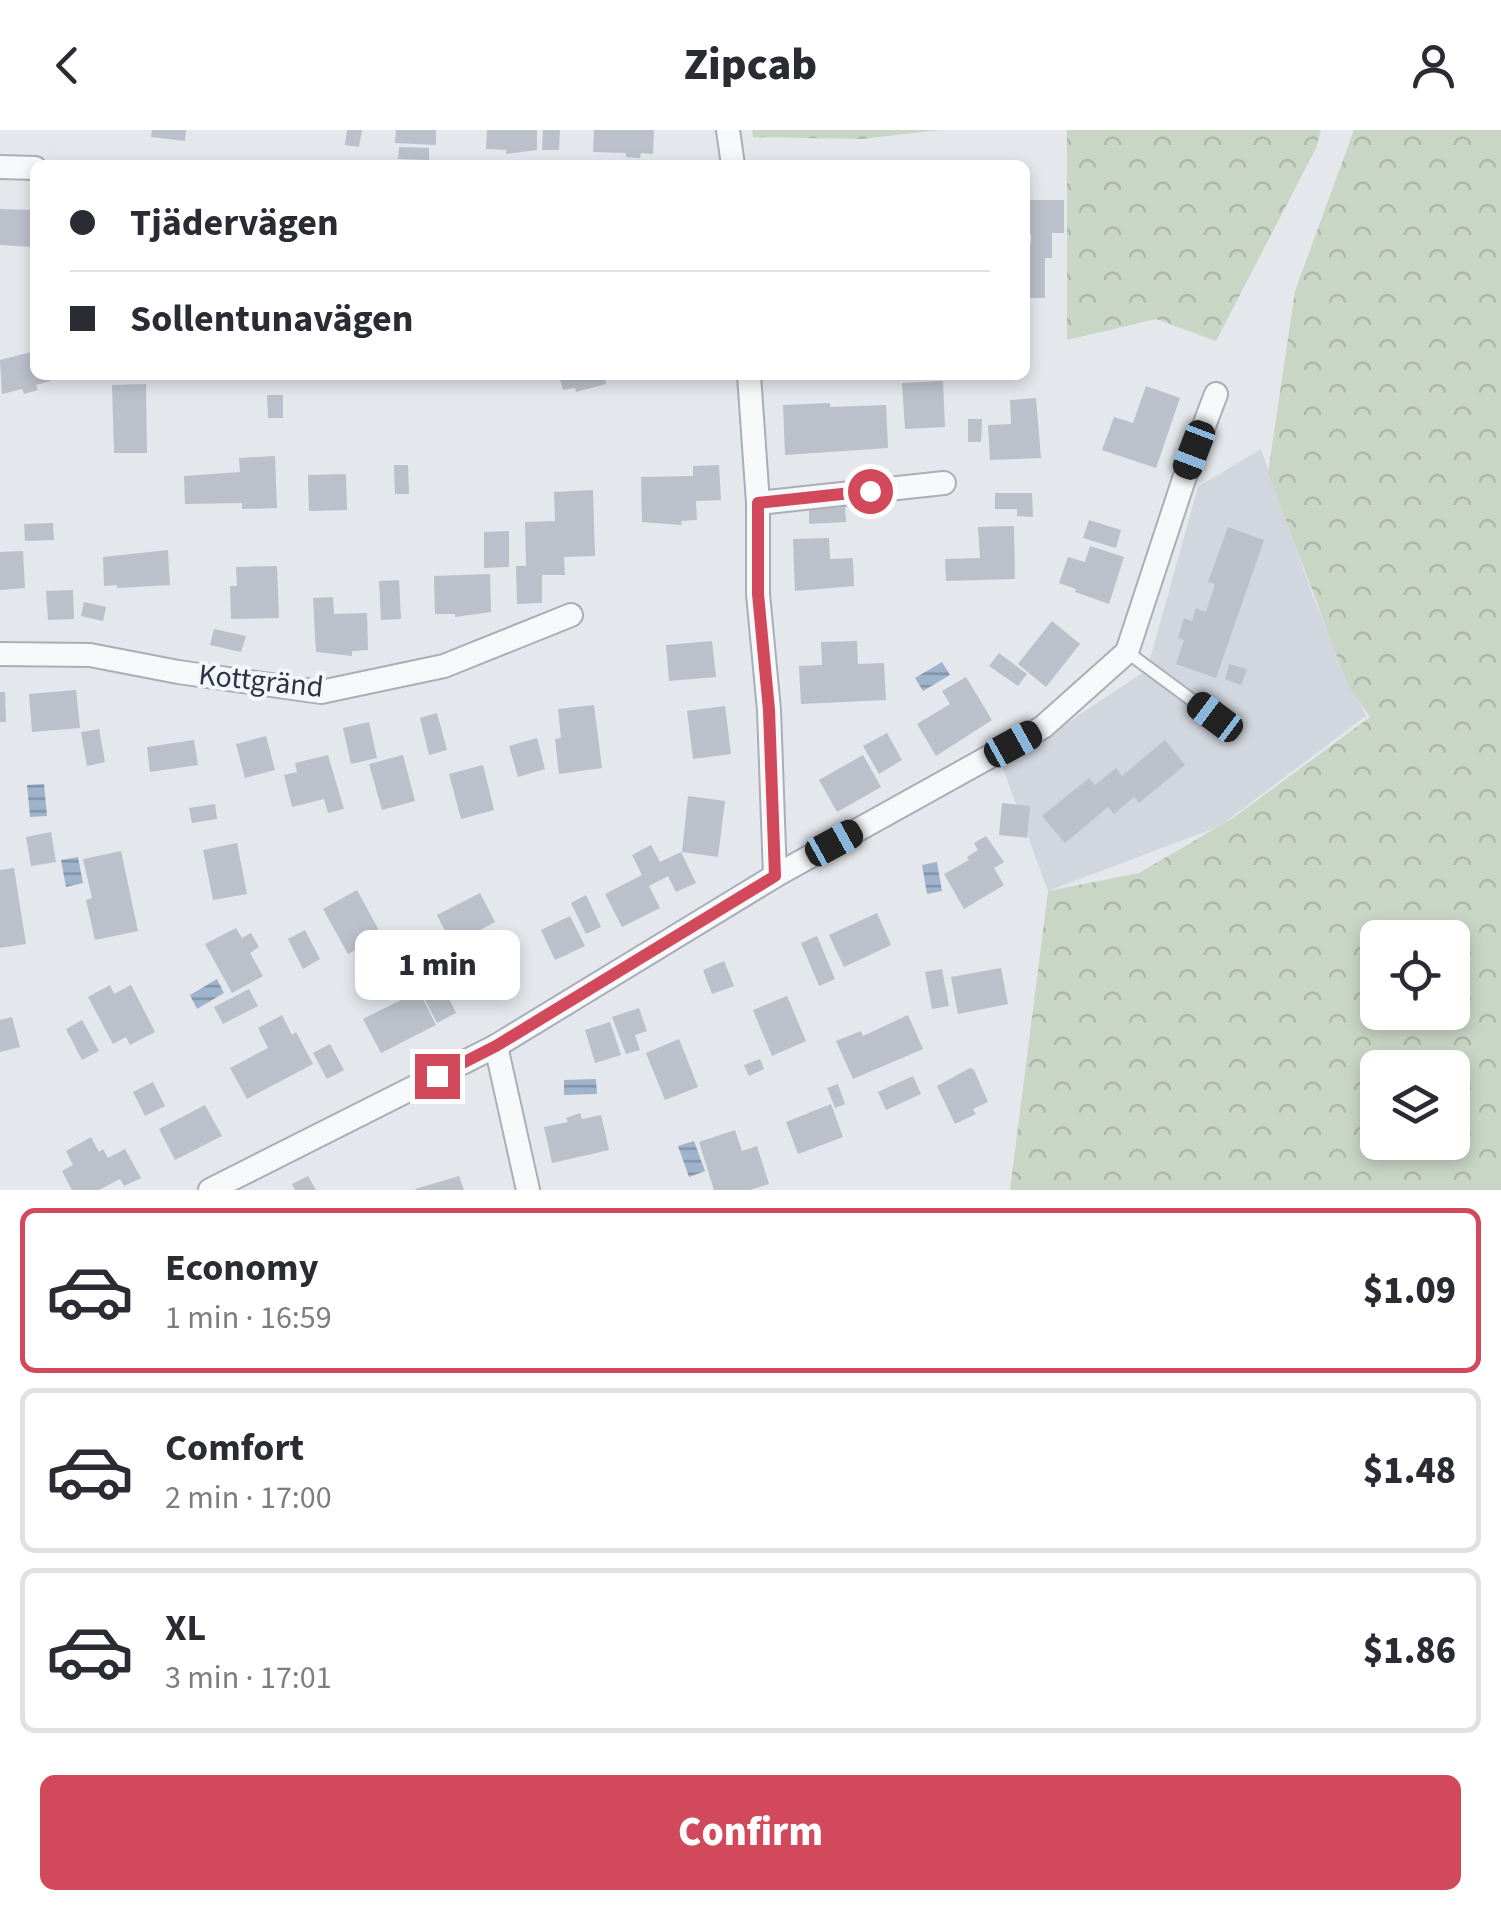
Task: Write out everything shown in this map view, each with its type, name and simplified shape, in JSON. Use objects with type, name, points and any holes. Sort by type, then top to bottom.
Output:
[{"type":"street","points":[[728,130],[732,160]]},
{"type":"street","points":[[0,167],[30,168]]},
{"type":"street","points":[[749,380],[775,876]]},
{"type":"street","points":[[210,1190],[496,1046],[775,876],[1042,727],[1127,652],[1216,394]]},
{"type":"street","points":[[758,503],[944,484]]},
{"type":"street","name":"Kottgränd","points":[[0,654],[90,655],[320,692],[444,666],[571,615]]},
{"type":"street","points":[[496,1046],[528,1190]]},
{"type":"lane","points":[[1127,652],[1215,717]]},
{"type":"shaded area","points":[[1261,449],[1314,599],[1366,716],[1220,826],[1048,891],[1002,766],[1147,670],[1198,487]]},
{"type":"green space","points":[[752,130],[939,130],[862,139],[753,137]]},
{"type":"green space","points":[[1067,130],[1321,130],[1316,148],[1216,341],[1156,319],[1067,340]]},
{"type":"green space","points":[[1354,130],[1501,130],[1501,1190],[1010,1190],[1048,891],[1139,873],[1233,818],[1370,717],[1348,685],[1268,473],[1295,291]]},
{"type":"water","points":[[942,662],[950,675],[923,691],[915,678]]},
{"type":"water","points":[[44,784],[47,816],[30,817],[27,785]]},
{"type":"water","points":[[78,857],[83,883],[66,887],[61,860]]},
{"type":"water","points":[[937,862],[942,891],[927,894],[922,865]]},
{"type":"water","points":[[217,979],[224,993],[197,1009],[190,995]]},
{"type":"water","points":[[596,1079],[597,1094],[564,1095],[564,1080]]},
{"type":"water","points":[[694,1141],[705,1171],[689,1177],[678,1146]]},
{"type":"building","points":[[152,130],[186,130],[185,141],[151,137]]},
{"type":"building","points":[[347,130],[362,130],[359,147],[345,145]]},
{"type":"building","points":[[396,130],[436,130],[436,145],[395,143]]},
{"type":"building","points":[[487,130],[537,130],[537,150],[506,154],[506,150],[486,149]]},
{"type":"building","points":[[543,130],[560,130],[559,150],[542,150]]},
{"type":"building","points":[[594,130],[654,130],[653,154],[641,153],[640,158],[626,157],[626,153],[593,152]]},
{"type":"building","points":[[399,147],[429,148],[429,160],[398,159]]},
{"type":"building","points":[[1030,200],[1064,200],[1064,233],[1052,233],[1052,258],[1045,258],[1045,298],[1030,298]]},
{"type":"building","points":[[0,209],[30,210],[30,247],[0,245]]},
{"type":"building","points":[[30,352],[30,380],[50,381],[24,394],[22,389],[2,394],[0,360]]},
{"type":"building","points":[[560,380],[605,380],[606,384],[576,392],[575,388],[563,390]]},
{"type":"building","points":[[943,381],[945,427],[905,429],[902,383]]},
{"type":"building","points":[[146,384],[147,453],[114,453],[112,385]]},
{"type":"building","points":[[1146,386],[1180,398],[1156,468],[1102,450],[1114,417],[1133,423]]},
{"type":"building","points":[[267,395],[283,395],[283,418],[268,418]]},
{"type":"building","points":[[1036,398],[1041,458],[990,460],[988,425],[1011,424],[1010,400]]},
{"type":"building","points":[[830,403],[830,407],[886,405],[888,448],[785,455],[783,405]]},
{"type":"building","points":[[968,419],[982,419],[981,442],[968,442]]},
{"type":"building","points":[[275,456],[277,508],[242,509],[242,503],[185,504],[184,476],[240,472],[239,458]]},
{"type":"building","points":[[394,465],[408,465],[409,494],[395,494]]},
{"type":"building","points":[[719,465],[721,500],[696,501],[697,520],[681,521],[682,525],[642,522],[641,477],[693,476],[693,466]]},
{"type":"building","points":[[346,474],[347,510],[309,511],[308,475]]},
{"type":"building","points":[[593,490],[595,556],[564,557],[565,575],[542,575],[542,603],[517,604],[516,566],[526,566],[525,522],[555,521],[554,492]]},
{"type":"building","points":[[995,493],[1032,493],[1033,517],[1017,516],[1017,509],[995,509]]},
{"type":"building","points":[[845,507],[846,522],[809,524],[809,509]]},
{"type":"building","points":[[1089,520],[1121,530],[1116,548],[1083,538]]},
{"type":"building","points":[[53,523],[54,540],[25,541],[24,524]]},
{"type":"building","points":[[1014,526],[1015,579],[946,581],[945,559],[980,558],[978,527]]},
{"type":"building","points":[[1228,527],[1264,540],[1216,678],[1176,664],[1184,640],[1178,638],[1184,618],[1192,621],[1196,608],[1206,612],[1215,584],[1208,582]]},
{"type":"building","points":[[509,531],[509,567],[484,568],[484,532]]},
{"type":"building","points":[[829,538],[830,559],[853,558],[854,586],[795,591],[793,539]]},
{"type":"building","points":[[1090,546],[1124,557],[1109,604],[1059,583],[1068,557],[1085,562]]},
{"type":"building","points":[[168,550],[170,585],[104,586],[103,557]]},
{"type":"building","points":[[23,551],[25,588],[0,590],[0,552]]},
{"type":"building","points":[[277,566],[279,618],[231,619],[230,586],[237,586],[236,567]]},
{"type":"building","points":[[490,574],[491,612],[455,617],[435,614],[434,576]]},
{"type":"building","points":[[399,580],[401,619],[381,620],[379,581]]},
{"type":"building","points":[[73,590],[74,619],[48,620],[46,591]]},
{"type":"building","points":[[333,597],[334,614],[367,613],[368,650],[352,651],[352,656],[316,652],[313,598]]},
{"type":"building","points":[[84,602],[106,607],[103,621],[81,616]]},
{"type":"building","points":[[1052,621],[1080,644],[1046,687],[1018,664]]},
{"type":"building","points":[[214,629],[246,636],[241,652],[210,645]]},
{"type":"building","points":[[712,641],[716,677],[669,681],[666,645]]},
{"type":"building","points":[[857,641],[858,664],[884,663],[886,700],[801,704],[799,666],[822,665],[821,642]]},
{"type":"building","points":[[999,653],[1027,674],[1018,686],[989,666]]},
{"type":"building","points":[[1229,664],[1247,669],[1241,685],[1225,679]]},
{"type":"building","points":[[966,677],[992,720],[936,756],[917,724],[950,704],[942,691]]},
{"type":"building","points":[[76,690],[80,728],[32,732],[29,694]]},
{"type":"building","points":[[0,692],[5,692],[6,722],[0,722]]},
{"type":"building","points":[[594,705],[602,768],[559,774],[555,739],[561,738],[558,709]]},
{"type":"building","points":[[725,706],[731,754],[693,759],[687,711]]},
{"type":"building","points":[[437,713],[447,750],[429,755],[420,718]]},
{"type":"building","points":[[369,722],[377,758],[351,764],[343,728]]},
{"type":"building","points":[[99,729],[105,762],[87,766],[81,732]]},
{"type":"building","points":[[887,733],[902,760],[879,774],[863,746]]},
{"type":"building","points":[[266,736],[275,770],[245,778],[236,744]]},
{"type":"building","points":[[537,738],[545,769],[518,777],[509,746]]},
{"type":"building","points":[[194,740],[198,765],[150,772],[147,747]]},
{"type":"building","points":[[1165,740],[1185,765],[1139,803],[1134,797],[1114,814],[1108,807],[1065,843],[1042,816],[1089,778],[1095,785],[1116,768],[1122,776]]},
{"type":"building","points":[[328,755],[344,809],[328,813],[324,799],[292,807],[284,775],[297,772],[295,763]]},
{"type":"building","points":[[403,755],[415,801],[382,810],[369,764]]},
{"type":"building","points":[[863,755],[881,787],[837,812],[819,780]]},
{"type":"building","points":[[483,765],[494,810],[461,819],[449,774]]},
{"type":"building","points":[[688,796],[725,801],[718,857],[682,852]]},
{"type":"building","points":[[1002,803],[1030,806],[1027,838],[999,835]]},
{"type":"building","points":[[215,804],[217,819],[192,823],[189,808]]},
{"type":"building","points":[[51,832],[56,862],[31,866],[26,837]]},
{"type":"building","points":[[986,836],[1004,862],[994,868],[1004,885],[964,909],[944,874],[969,860],[967,857],[978,850],[974,843]]},
{"type":"building","points":[[237,843],[247,894],[213,900],[203,850]]},
{"type":"building","points":[[651,845],[660,862],[681,852],[696,883],[676,892],[668,876],[649,886],[660,908],[622,927],[605,894],[642,875],[632,855]]},
{"type":"building","points":[[121,851],[138,931],[95,940],[86,900],[92,898],[83,859]]},
{"type":"building","points":[[14,868],[26,944],[0,948],[0,870]]},
{"type":"building","points":[[357,890],[382,936],[348,954],[323,909]]},
{"type":"building","points":[[480,893],[495,922],[452,945],[437,915]]},
{"type":"building","points":[[586,895],[601,927],[586,934],[571,903]]},
{"type":"building","points":[[877,913],[891,945],[844,967],[829,935]]},
{"type":"building","points":[[570,916],[585,946],[555,960],[541,930]]},
{"type":"building","points":[[236,928],[242,938],[251,933],[259,947],[250,953],[263,976],[232,993],[205,944]]},
{"type":"building","points":[[305,930],[320,959],[303,969],[288,939]]},
{"type":"building","points":[[817,936],[835,979],[819,986],[801,943]]},
{"type":"building","points":[[724,961],[734,986],[712,994],[703,970]]},
{"type":"building","points":[[1001,968],[1008,1004],[958,1014],[951,977]]},
{"type":"building","points":[[942,969],[949,1006],[932,1009],[925,972]]},
{"type":"building","points":[[438,976],[456,1013],[437,1023],[418,986]]},
{"type":"building","points":[[110,985],[114,994],[131,985],[155,1032],[130,1045],[126,1037],[113,1044],[88,997]]},
{"type":"building","points":[[249,989],[258,1006],[223,1024],[214,1007]]},
{"type":"building","points":[[419,991],[436,1025],[381,1053],[363,1019]]},
{"type":"building","points":[[787,996],[806,1041],[772,1056],[753,1010]]},
{"type":"building","points":[[639,1008],[647,1031],[635,1035],[640,1050],[626,1054],[612,1017]]},
{"type":"building","points":[[282,1015],[313,1064],[247,1099],[230,1068],[268,1048],[258,1028]]},
{"type":"building","points":[[908,1015],[923,1049],[853,1079],[836,1041],[861,1031],[863,1036]]},
{"type":"building","points":[[12,1017],[20,1047],[0,1052],[0,1020]]},
{"type":"building","points":[[82,1020],[99,1051],[82,1060],[66,1029]]},
{"type":"building","points":[[610,1022],[621,1055],[595,1063],[585,1030]]},
{"type":"building","points":[[679,1039],[698,1087],[665,1100],[646,1053]]},
{"type":"building","points":[[330,1044],[344,1070],[327,1079],[313,1053]]},
{"type":"building","points":[[760,1059],[764,1069],[749,1076],[744,1065]]},
{"type":"building","points":[[970,1068],[988,1102],[973,1109],[976,1114],[955,1124],[937,1086]]},
{"type":"building","points":[[913,1076],[921,1094],[886,1110],[878,1092]]},
{"type":"building","points":[[153,1082],[165,1106],[145,1116],[133,1092]]},
{"type":"building","points":[[838,1084],[845,1104],[835,1108],[827,1088]]},
{"type":"building","points":[[831,1104],[843,1137],[798,1154],[786,1122]]},
{"type":"building","points":[[205,1105],[222,1136],[175,1160],[159,1129]]},
{"type":"building","points":[[580,1113],[582,1119],[601,1115],[609,1150],[552,1163],[544,1127],[568,1122],[566,1118]]},
{"type":"building","points":[[735,1130],[742,1151],[757,1146],[769,1184],[750,1190],[714,1190],[699,1142]]},
{"type":"building","points":[[91,1137],[99,1152],[103,1149],[108,1158],[125,1149],[141,1178],[124,1186],[120,1179],[99,1190],[72,1190],[62,1171],[73,1165],[66,1151]]},
{"type":"building","points":[[308,1176],[316,1190],[295,1190],[292,1184]]},
{"type":"building","points":[[459,1176],[464,1190],[415,1189]]},
{"type":"route","points":[[437,1076],[496,1046],[775,876],[769,710],[758,594],[758,503],[870,491]]}]
